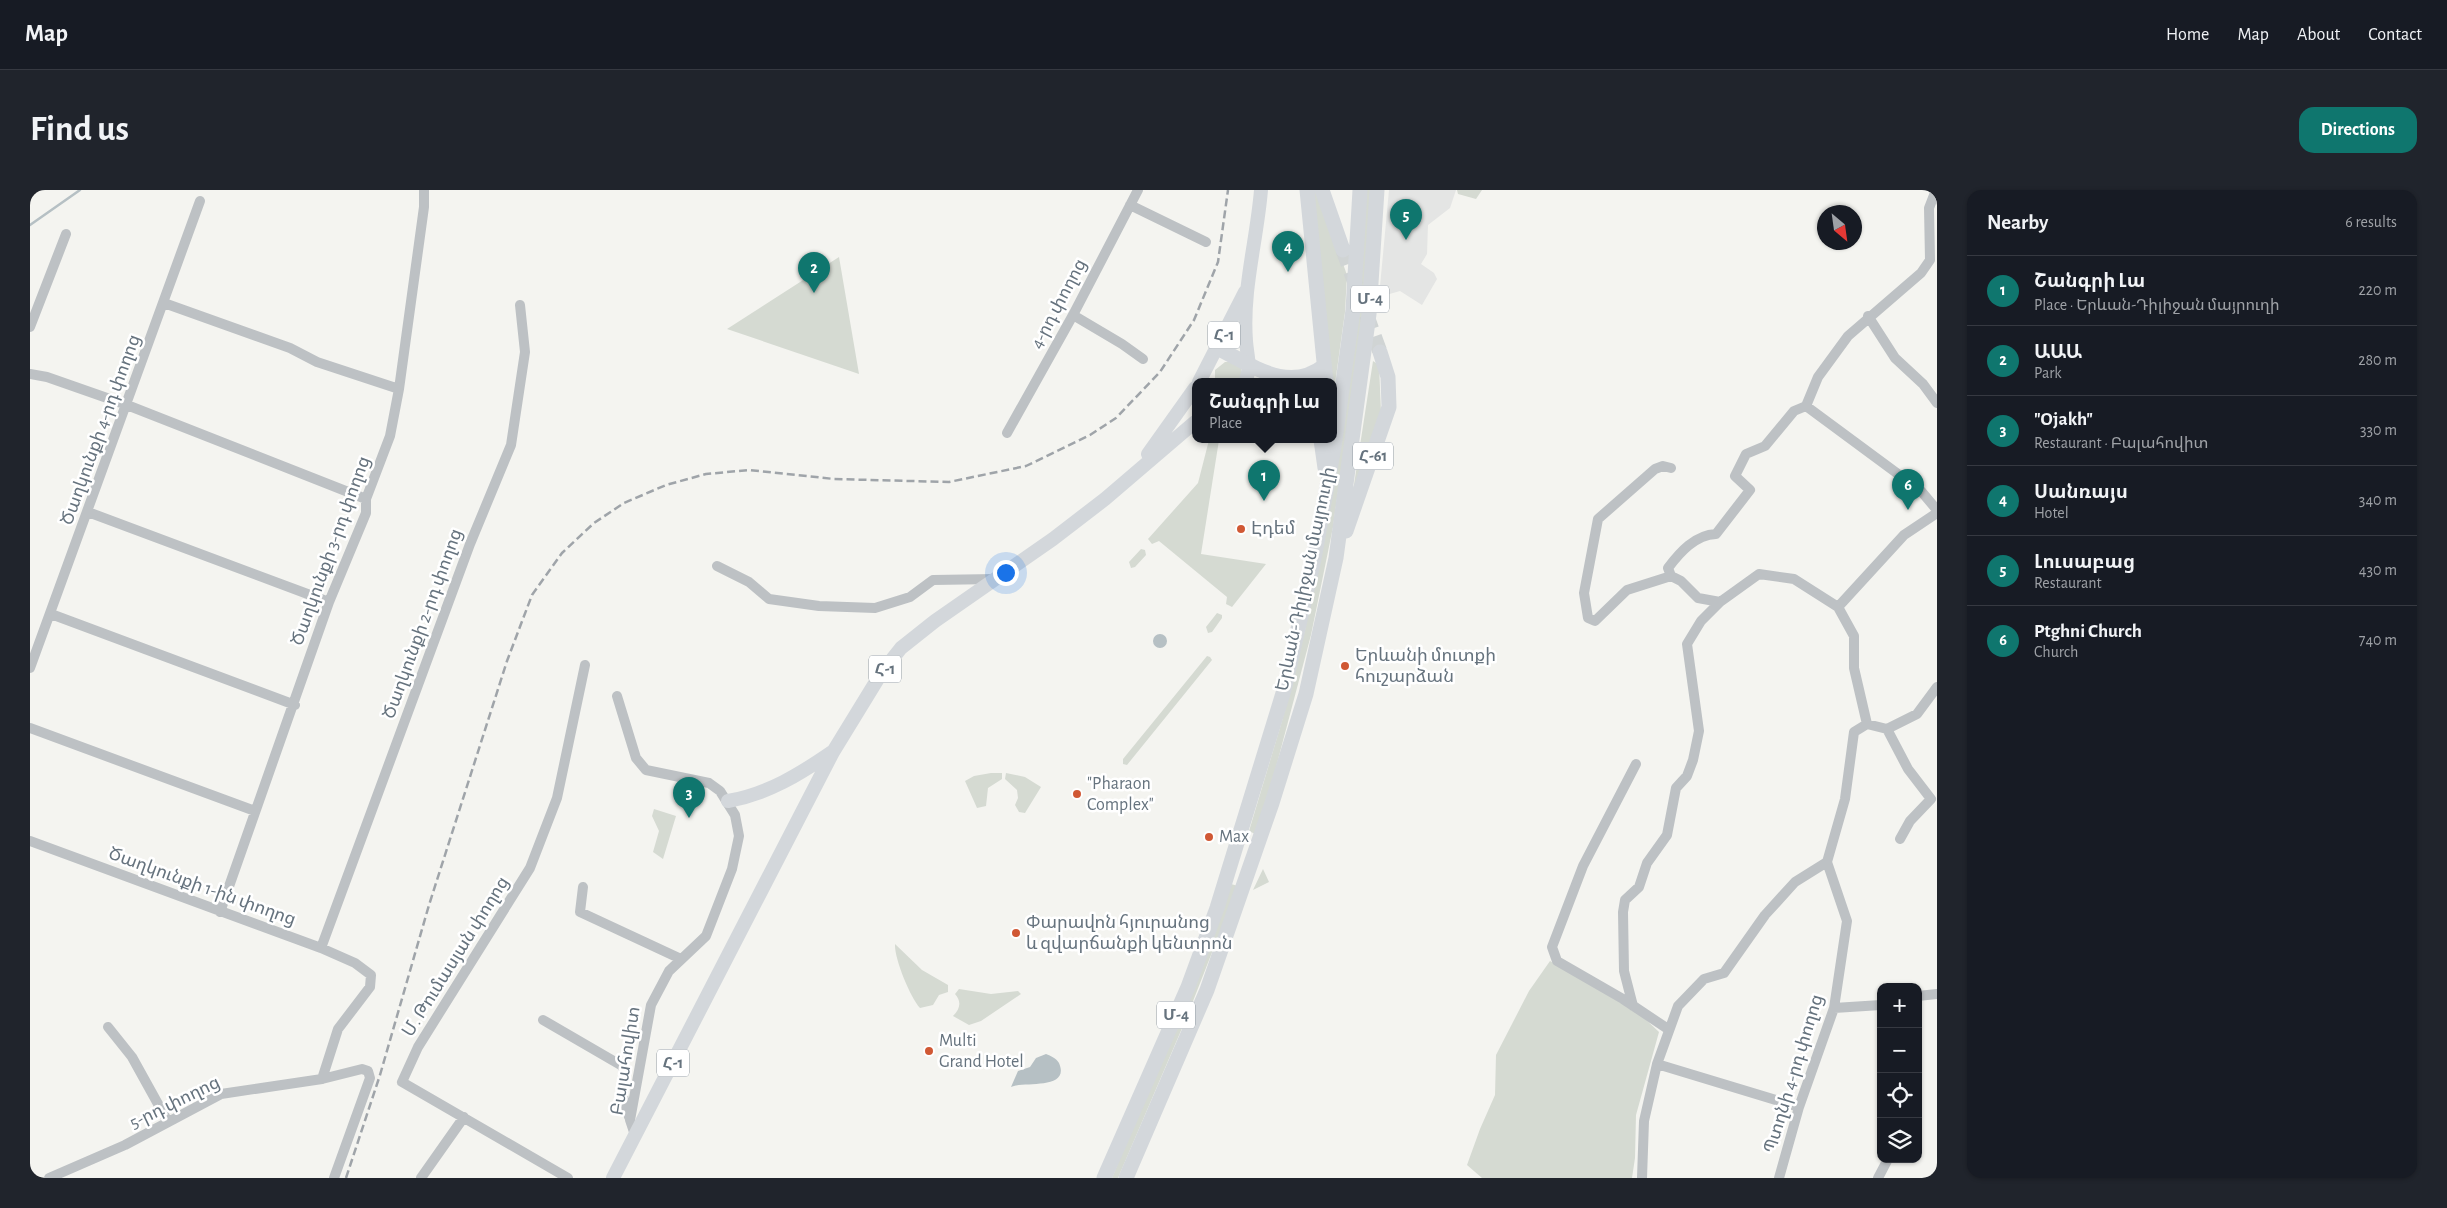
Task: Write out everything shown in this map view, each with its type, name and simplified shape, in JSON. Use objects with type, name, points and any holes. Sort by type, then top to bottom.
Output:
[{"type":"highway","points":[[1307,190],[1326,378]]},
{"type":"highway","points":[[1322,190],[1343,250]]},
{"type":"highway","name":"Երևան-Դիլիջան մայրուղի","points":[[1337,396],[1352,310],[1360,190]]},
{"type":"highway","name":"Երևան-Դիլիջան մայրուղի","points":[[1126,1178],[1207,990],[1235,914],[1306,694],[1336,558],[1369,314],[1377,190]]},
{"type":"highway","points":[[1218,348],[1272,375],[1287,378]]},
{"type":"highway","name":"Հ-61","points":[[1336,558],[1389,407],[1388,377],[1380,352]]},
{"type":"highway","points":[[1298,378],[1309,376],[1324,366]]},
{"type":"highway","name":"Երևան-Դիլիջան մայրուղի","points":[[1104,1178],[1188,988],[1222,890],[1284,690],[1314,559],[1325,489],[1329,443]]},
{"type":"main road","name":"Հ-1","points":[[1246,378],[1250,364],[1246,341],[1247,287],[1261,190]]},
{"type":"main road","name":"Հ-1","points":[[1201,378],[1247,287]]},
{"type":"main road","name":"Հ-1","points":[[1134,472],[1192,392]]},
{"type":"main road","name":"Հ-1","points":[[613,1178],[733,948],[832,752],[882,672],[901,648],[1060,534],[1105,499],[1134,472],[1192,424]]},
{"type":"main road","points":[[728,801],[746,798],[773,788],[794,778],[832,752]]},
{"type":"street","name":"Ծաղկունքի 3-րդ փողոց","points":[[220,912],[329,602],[366,513],[366,499],[390,436],[399,389],[424,207],[424,190]]},
{"type":"street","name":"4-րդ փողոց","points":[[1007,433],[1073,315],[1138,190]]},
{"type":"street","points":[[1720,602],[1698,598],[1681,581],[1671,576],[1668,568],[1680,551],[1708,534],[1716,534],[1742,502],[1750,490],[1735,476],[1746,454],[1765,446],[1794,411],[1806,406],[1818,376],[1848,336],[1868,316],[1934,262],[1929,208],[1936,190]]},
{"type":"street","name":"Ծաղկունքի 4-րդ փողոց","points":[[30,668],[200,201]]},
{"type":"street","points":[[1130,205],[1206,242]]},
{"type":"street","points":[[30,328],[66,234]]},
{"type":"street","points":[[164,303],[290,348],[317,362],[399,389]]},
{"type":"street","name":"Ծաղկունքի 2-րդ փողոց","points":[[321,948],[470,544],[511,445],[525,352],[520,305]]},
{"type":"street","points":[[1073,315],[1122,344],[1143,359]]},
{"type":"street","points":[[1868,316],[1895,358],[1923,384],[1937,403]]},
{"type":"street","points":[[30,374],[47,377],[127,405],[366,499]]},
{"type":"street","points":[[1806,406],[1921,491],[1937,510]]},
{"type":"street","points":[[1671,468],[1663,466],[1655,469],[1598,519],[1584,593],[1588,618],[1595,621],[1627,590],[1671,576]]},
{"type":"street","points":[[88,512],[329,602]]},
{"type":"street","points":[[1838,607],[1904,535],[1937,514]]},
{"type":"street","points":[[717,566],[749,582],[770,599],[819,606],[875,608],[910,597],[933,580],[995,579]]},
{"type":"street","points":[[1633,1006],[1624,971],[1624,906],[1626,900],[1639,887],[1647,862],[1668,835],[1676,788],[1687,776],[1693,760],[1699,731],[1687,644],[1701,621],[1720,602],[1759,574],[1794,579],[1838,607],[1854,636],[1854,668],[1867,724]]},
{"type":"street","points":[[51,614],[294,704]]},
{"type":"street","name":"Մ․ Թումասյան փողոց","points":[[568,1178],[402,1082],[418,1047],[530,868],[557,798],[585,665]]},
{"type":"street","points":[[1642,1178],[1644,1121],[1657,1064],[1668,1029],[1678,1006],[1704,979],[1724,973],[1765,915],[1795,882],[1827,862],[1845,799],[1854,732],[1867,724],[1887,730],[1917,714],[1937,687]]},
{"type":"street","name":"Բալահովիտ","points":[[617,696],[636,758],[646,770],[709,783],[720,791],[728,801],[735,815],[739,836],[732,869],[706,936],[669,971],[651,1005],[630,1120],[635,1135]]},
{"type":"street","points":[[30,728],[255,811]]},
{"type":"street","points":[[1887,730],[1908,769],[1930,799],[1910,821],[1900,839]]},
{"type":"street","points":[[1636,764],[1583,866],[1552,947],[1557,961],[1668,1029]]},
{"type":"street","name":"Ծաղկունքի 1-ին փողոց","points":[[30,841],[321,948],[361,966],[371,975],[370,987],[338,1029],[322,1079]]},
{"type":"street","name":"Պտղնի 4-րդ փողոց","points":[[1779,1178],[1799,1107],[1834,1008],[1847,921],[1827,862]]},
{"type":"street","points":[[583,886],[580,912],[681,959]]},
{"type":"street","points":[[1922,996],[1937,994]]},
{"type":"street","points":[[1834,1008],[1877,1005]]},
{"type":"street","points":[[543,1020],[624,1067],[623,1096],[630,1120]]},
{"type":"street","points":[[108,1027],[132,1057],[168,1122]]},
{"type":"street","points":[[1657,1064],[1799,1107]]},
{"type":"street","points":[[322,1079],[362,1069],[368,1072],[370,1078],[334,1178]]},
{"type":"street","name":"5-րդ փողոց","points":[[49,1178],[125,1145],[221,1094],[322,1079]]},
{"type":"street","points":[[421,1178],[464,1117]]},
{"type":"street","points":[[1878,1178],[1886,1163]]},
{"type":"shaded area","points":[[1311,190],[1317,190],[1347,275],[1345,312],[1336,378],[1331,378]]},
{"type":"shaded area","points":[[1365,190],[1372,190],[1363,314],[1333,527],[1311,635],[1275,771],[1255,834],[1249,831],[1282,721],[1305,630],[1330,443],[1337,443],[1337,395]]},
{"type":"shaded area","points":[[1389,190],[1456,190],[1450,208],[1428,225],[1427,254],[1421,264],[1434,273],[1437,279],[1422,305],[1400,291],[1379,297]]},
{"type":"shaded area","points":[[1457,190],[1482,190],[1476,199],[1458,194]]},
{"type":"shaded area","points":[[839,257],[859,374],[727,329]]},
{"type":"shaded area","points":[[1373,361],[1379,365],[1381,412],[1351,504]]},
{"type":"shaded area","points":[[1225,362],[1230,362],[1241,368],[1242,378],[1215,378],[1215,370]]},
{"type":"shaded area","points":[[1208,443],[1219,443],[1201,554],[1266,564],[1232,607],[1226,604],[1227,597],[1159,541],[1152,544],[1148,539],[1198,483]]},
{"type":"shaded area","points":[[1141,549],[1145,550],[1146,555],[1135,567],[1131,568],[1129,562]]},
{"type":"shaded area","points":[[1217,613],[1222,615],[1222,618],[1212,632],[1208,633],[1206,627]]},
{"type":"shaded area","points":[[1157,634],[1163,634],[1167,641],[1163,648],[1157,648],[1153,644],[1153,638]]},
{"type":"shaded area","points":[[1207,656],[1212,660],[1127,765],[1123,764],[1123,759]]},
{"type":"shaded area","points":[[1002,773],[1002,779],[988,788],[986,806],[977,808],[965,781],[974,776]]},
{"type":"shaded area","points":[[1006,773],[1025,777],[1041,787],[1025,813],[1019,812],[1015,805],[1018,798],[1017,790],[1005,779]]},
{"type":"shaded area","points":[[654,809],[676,816],[663,859],[653,852],[659,831],[652,816]]},
{"type":"shaded area","points":[[1263,869],[1269,882],[1253,890]]},
{"type":"shaded area","points":[[1231,884],[1238,886],[1186,1019],[1118,1178],[1112,1178]]},
{"type":"shaded area","points":[[895,944],[922,970],[948,985],[948,992],[939,995],[933,1005],[920,1008],[916,1003],[907,987],[900,968]]},
{"type":"shaded area","points":[[1550,961],[1640,1014],[1659,1032],[1636,1115],[1635,1158],[1632,1178],[1482,1178],[1467,1165],[1495,1095],[1496,1055],[1529,991]]},
{"type":"shaded area","points":[[959,989],[991,994],[1018,991],[1021,994],[981,1021],[969,1025],[953,1016],[959,1005],[959,1000],[955,994]]},
{"type":"shaded area","points":[[1046,1054],[1055,1058],[1059,1063],[1061,1072],[1058,1078],[1044,1083],[1011,1087],[1018,1071],[1030,1067],[1036,1058]]},
{"type":"waterway","points":[[30,225],[80,190]]},
{"type":"tunnel","points":[[1343,250],[1380,352]]},
{"type":"railway","points":[[346,1178],[380,1075],[429,905],[507,661],[532,595],[562,553],[594,523],[624,503],[666,485],[706,474],[749,470],[834,479],[949,482],[1026,466],[1090,435],[1116,418],[1160,372],[1194,320],[1218,262],[1228,190]]},
{"type":"place","name":"Լուսաբաց","points":[[1406,240]]},
{"type":"place","name":"Սանռայս","points":[[1288,272]]},
{"type":"place","name":"ԱԱԱ","points":[[814,293]]},
{"type":"place","name":"Շանգրի Լա","points":[[1264,501]]},
{"type":"place","name":"Ptghni Church","points":[[1908,510]]},
{"type":"place","name":"Էդեմ","points":[[1241,529]]},
{"type":"place","name":"Երևանի մուտքի հուշարձան","points":[[1345,666]]},
{"type":"place","name":"\"Pharaon Complex\"","points":[[1077,794]]},
{"type":"place","name":"\"Ojakh\"","points":[[689,818]]},
{"type":"place","name":"Max","points":[[1209,837]]},
{"type":"place","name":"Փարավոն հյուրանոց և զվարճանքի կենտրոն","points":[[1016,933]]},
{"type":"place","name":"Multi Grand Hotel","points":[[929,1051]]}]
